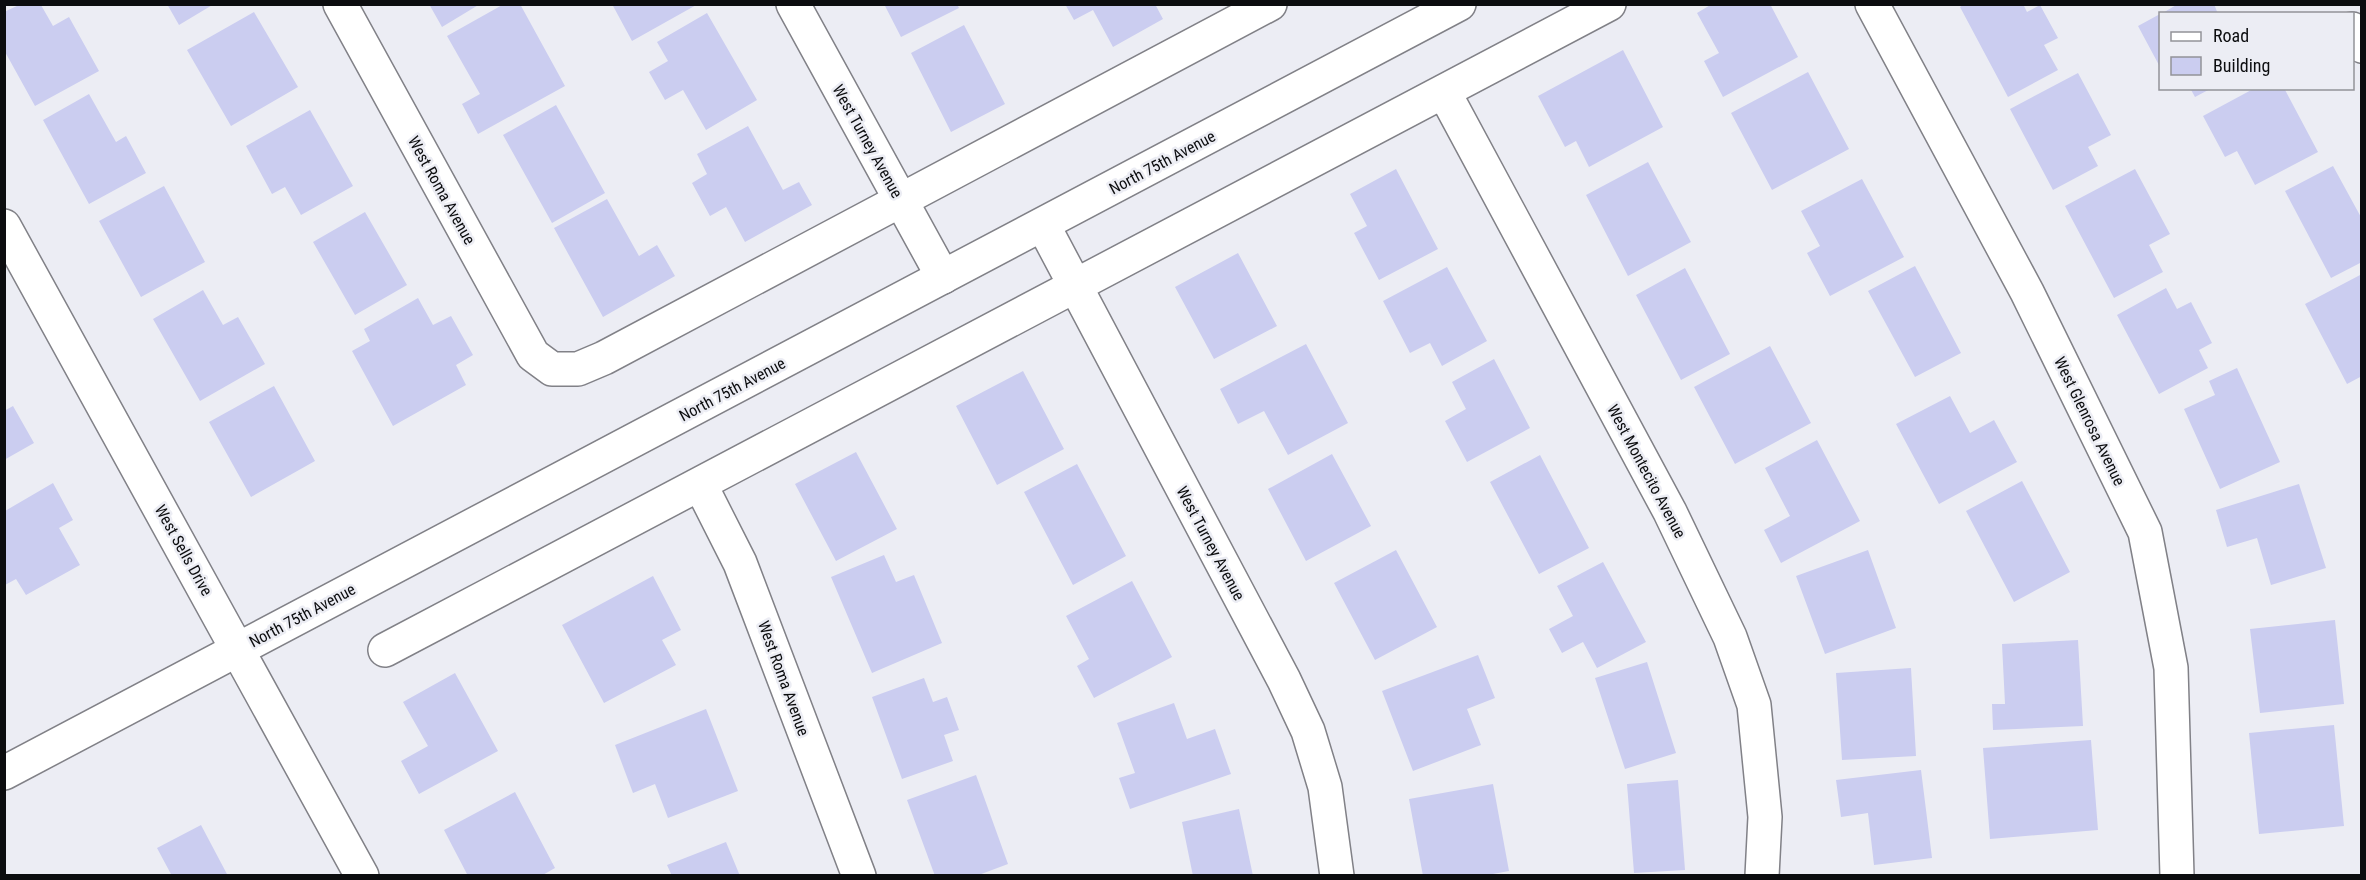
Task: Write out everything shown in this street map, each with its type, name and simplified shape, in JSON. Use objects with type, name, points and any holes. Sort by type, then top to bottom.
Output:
[{"type":"street","name":"West Roma Avenue","points":[[340,4],[533,355],[552,369],[579,369],[604,358],[901,200]]},
{"type":"street","name":"West Turney Avenue","points":[[793,4],[943,277]]},
{"type":"street","name":"North 75th Avenue","points":[[4,773],[1459,4]]},
{"type":"street","points":[[385,650],[1609,4]]},
{"type":"street","name":"West Glenrosa Avenue","points":[[1872,4],[2027,292],[2145,532],[2171,668],[2177,876]]},
{"type":"street","points":[[901,200],[1254,8]]},
{"type":"street","name":"West Montecito Avenue","points":[[1444,92],[1670,512],[1730,637],[1754,705],[1765,817],[1762,876]]},
{"type":"street","name":"West Turney Avenue","points":[[1043,225],[1278,669],[1308,731],[1325,787],[1337,876]]},
{"type":"street","name":"West Sells Drive","points":[[4,226],[362,876]]},
{"type":"street","name":"West Roma Avenue","points":[[700,484],[740,563],[859,876]]},
{"type":"building","points":[[167,4],[214,4],[179,25]]},
{"type":"building","points":[[429,4],[480,4],[442,27]]},
{"type":"building","points":[[504,4],[520,4],[565,86],[478,134],[462,104],[480,94],[447,36]]},
{"type":"building","points":[[612,4],[698,4],[632,41]]},
{"type":"building","points":[[884,4],[957,4],[959,8],[901,37]]},
{"type":"building","points":[[1065,4],[1155,4],[1163,19],[1113,47],[1093,10],[1074,20]]},
{"type":"building","points":[[1712,4],[1770,4],[1798,57],[1723,97],[1704,61],[1719,53],[1697,13]]},
{"type":"building","points":[[1964,4],[2023,4],[2027,12],[2040,5],[2058,38],[2044,45],[2058,70],[2008,97],[1960,7]]},
{"type":"building","points":[[2178,4],[2214,4],[2217,12],[2164,12]]},
{"type":"building","points":[[19,5],[41,5],[53,26],[69,17],[99,71],[35,106],[4,50],[4,12]]},
{"type":"building","points":[[254,12],[298,87],[231,126],[187,50]]},
{"type":"building","points":[[707,13],[757,100],[706,130],[683,90],[665,100],[649,72],[668,61],[657,42]]},
{"type":"building","points":[[2159,15],[2159,65],[2138,26]]},
{"type":"building","points":[[964,25],[1005,104],[951,132],[911,53]]},
{"type":"building","points":[[1623,50],[1663,127],[1589,167],[1576,141],[1565,147],[1538,96]]},
{"type":"building","points":[[1808,72],[1849,149],[1772,190],[1731,113]]},
{"type":"building","points":[[2078,73],[2111,135],[2088,147],[2098,166],[2053,190],[2010,109]]},
{"type":"building","points":[[2191,90],[2208,90],[2195,97]]},
{"type":"building","points":[[2251,90],[2285,90],[2318,152],[2255,185],[2237,151],[2225,157],[2203,116]]},
{"type":"building","points":[[89,94],[116,142],[126,136],[146,173],[89,204],[43,120]]},
{"type":"building","points":[[556,105],[605,193],[552,223],[503,135]]},
{"type":"building","points":[[310,110],[353,186],[301,215],[285,187],[272,194],[246,146]]},
{"type":"building","points":[[748,126],[783,190],[799,182],[812,205],[745,242],[726,207],[710,216],[692,183],[707,174],[697,154]]},
{"type":"building","points":[[1648,162],[1691,242],[1628,276],[1586,195]]},
{"type":"building","points":[[2333,166],[2362,219],[2362,262],[2331,278],[2285,191]]},
{"type":"building","points":[[1396,169],[1438,249],[1379,280],[1354,233],[1367,226],[1350,194]]},
{"type":"building","points":[[2135,169],[2170,234],[2149,245],[2163,272],[2114,298],[2065,206]]},
{"type":"building","points":[[1862,179],[1904,257],[1830,296],[1807,253],[1820,246],[1801,211]]},
{"type":"building","points":[[164,186],[205,262],[141,297],[99,221]]},
{"type":"building","points":[[607,199],[639,256],[657,245],[675,276],[603,317],[554,228]]},
{"type":"building","points":[[365,212],[407,285],[355,315],[313,242]]},
{"type":"building","points":[[1238,253],[1277,326],[1214,359],[1175,287]]},
{"type":"building","points":[[1915,266],[1961,353],[1915,377],[1868,291]]},
{"type":"building","points":[[1447,267],[1487,341],[1442,366],[1430,343],[1410,353],[1383,301]]},
{"type":"building","points":[[1685,268],[1730,354],[1681,380],[1636,295]]},
{"type":"building","points":[[2362,274],[2362,376],[2347,384],[2305,304]]},
{"type":"building","points":[[2166,288],[2177,309],[2191,302],[2212,343],[2199,350],[2208,368],[2159,394],[2117,315]]},
{"type":"building","points":[[203,290],[223,325],[238,317],[265,364],[200,401],[153,319]]},
{"type":"building","points":[[418,298],[433,325],[451,316],[473,355],[456,365],[466,385],[393,426],[352,351],[370,341],[364,329]]},
{"type":"building","points":[[1306,344],[1348,423],[1288,455],[1264,411],[1238,424],[1220,389]]},
{"type":"building","points":[[1770,346],[1811,423],[1735,464],[1694,387]]},
{"type":"building","points":[[1494,359],[1530,428],[1467,462],[1445,421],[1466,409],[1452,382]]},
{"type":"building","points":[[2237,368],[2280,462],[2220,489],[2184,409],[2215,395],[2209,381]]},
{"type":"building","points":[[1023,371],[1064,449],[997,485],[956,406]]},
{"type":"building","points":[[274,386],[315,461],[251,497],[209,422]]},
{"type":"building","points":[[1950,396],[1970,433],[1994,420],[2017,462],[1939,504],[1896,424]]},
{"type":"building","points":[[13,406],[34,443],[4,460],[4,411]]},
{"type":"building","points":[[1817,440],[1860,521],[1781,563],[1764,530],[1790,516],[1765,468]]},
{"type":"building","points":[[856,452],[897,529],[836,561],[795,484]]},
{"type":"building","points":[[1332,454],[1371,526],[1306,561],[1268,489]]},
{"type":"building","points":[[1540,455],[1589,548],[1539,574],[1490,482]]},
{"type":"building","points":[[1077,464],[1126,556],[1073,585],[1024,492]]},
{"type":"building","points":[[2022,481],[2070,572],[2014,602],[1966,511]]},
{"type":"building","points":[[53,483],[73,520],[59,528],[80,565],[26,595],[16,579],[5,585],[5,511]]},
{"type":"building","points":[[2299,484],[2326,568],[2271,585],[2257,538],[2227,547],[2216,510]]},
{"type":"building","points":[[1396,550],[1437,627],[1375,660],[1334,583]]},
{"type":"building","points":[[1868,550],[1896,628],[1825,654],[1796,576]]},
{"type":"building","points":[[884,555],[896,582],[914,575],[942,643],[872,673],[831,577]]},
{"type":"building","points":[[1603,562],[1646,642],[1597,668],[1583,642],[1562,653],[1549,629],[1573,616],[1557,586]]},
{"type":"building","points":[[653,576],[681,630],[662,640],[676,665],[604,703],[562,625]]},
{"type":"building","points":[[1132,581],[1172,657],[1094,698],[1077,666],[1089,659],[1066,616]]},
{"type":"building","points":[[2335,620],[2344,704],[2260,713],[2250,629]]},
{"type":"building","points":[[2078,640],[2083,726],[1993,730],[1992,704],[2005,704],[2002,644]]},
{"type":"building","points":[[1478,655],[1495,698],[1467,709],[1481,745],[1413,771],[1382,691]]},
{"type":"building","points":[[1647,662],[1676,753],[1625,769],[1595,678]]},
{"type":"building","points":[[1911,668],[1916,756],[1842,760],[1836,673]]},
{"type":"building","points":[[455,673],[498,751],[419,794],[401,761],[428,746],[403,702]]},
{"type":"building","points":[[924,678],[933,702],[947,697],[959,730],[944,735],[953,761],[902,779],[872,697]]},
{"type":"building","points":[[1174,703],[1187,739],[1215,729],[1231,774],[1130,809],[1119,778],[1135,773],[1117,723]]},
{"type":"building","points":[[706,709],[738,791],[668,818],[655,784],[633,793],[615,745]]},
{"type":"building","points":[[2334,725],[2344,826],[2259,834],[2249,733]]},
{"type":"building","points":[[2091,740],[2098,830],[1990,839],[1983,748]]},
{"type":"building","points":[[1921,770],[1932,858],[1874,865],[1868,813],[1841,817],[1836,780]]},
{"type":"building","points":[[976,775],[1008,864],[976,876],[935,876],[907,800]]},
{"type":"building","points":[[1678,780],[1685,870],[1634,873],[1627,784]]},
{"type":"building","points":[[1493,784],[1509,871],[1482,876],[1423,876],[1409,799]]},
{"type":"building","points":[[515,792],[555,868],[541,876],[468,876],[444,830]]},
{"type":"building","points":[[1239,809],[1253,876],[1193,876],[1182,822]]},
{"type":"building","points":[[201,825],[228,876],[172,876],[157,848]]},
{"type":"building","points":[[726,842],[740,876],[672,876],[667,865]]}]
